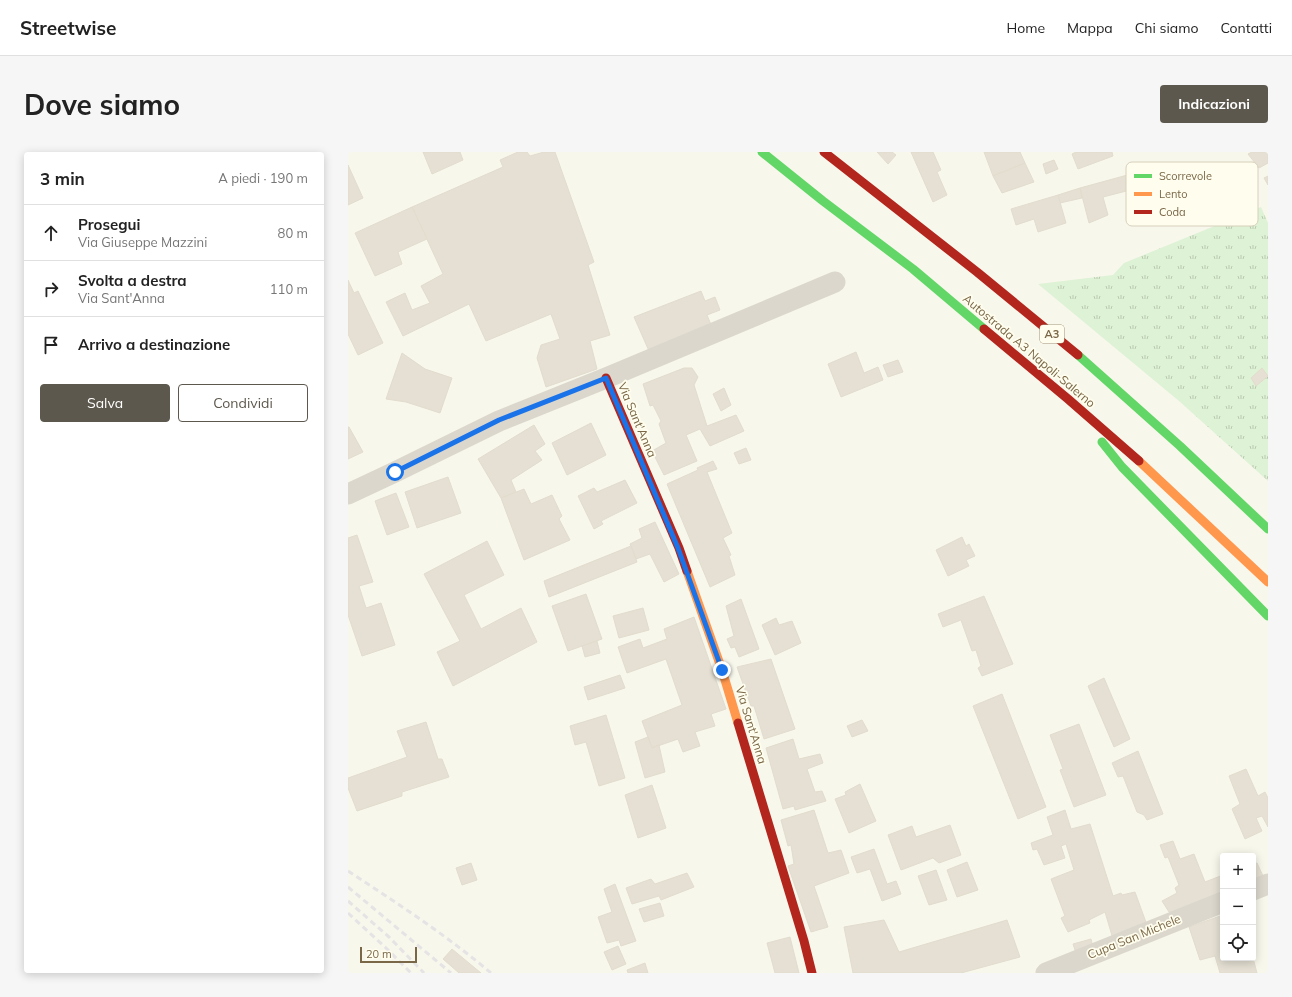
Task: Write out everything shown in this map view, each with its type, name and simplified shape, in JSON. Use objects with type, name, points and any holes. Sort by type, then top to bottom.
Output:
[{"type":"main road","name":"Autostrada A3 Napoli-Salerno","points":[[762,152],[913,269],[1068,399],[1150,471],[1268,582]]},
{"type":"main road","name":"A3","points":[[824,152],[927,232],[1028,314],[1162,429],[1268,529]]},
{"type":"main road","name":"Via Sant'Anna","points":[[606,378],[678,548],[722,670],[802,933],[812,973]]},
{"type":"main road","points":[[1068,399],[1122,467],[1268,616]]},
{"type":"street","points":[[348,494],[499,420],[606,378],[835,282]]},
{"type":"street","points":[[1256,889],[1268,884]]},
{"type":"street","name":"Cupa San Michele","points":[[1046,973],[1220,903]]},
{"type":"green space","points":[[1261,207],[1268,223],[1268,481],[1179,401],[1038,284],[1113,275],[1124,263],[1215,226],[1258,226],[1258,208]]},
{"type":"building","points":[[423,152],[460,152],[463,160],[432,174]]},
{"type":"building","points":[[518,152],[527,152],[530,156],[544,152],[555,152],[594,262],[588,265],[610,335],[590,341],[597,369],[546,387],[537,358],[541,345],[560,339],[551,314],[486,341],[469,304],[403,336],[386,302],[405,293],[412,310],[430,303],[421,286],[443,274],[412,207],[503,167],[500,160]]},
{"type":"building","points":[[877,152],[892,152],[896,155],[888,164]]},
{"type":"building","points":[[911,152],[933,152],[941,170],[937,172],[947,195],[933,202]]},
{"type":"building","points":[[984,152],[1020,152],[1025,163],[993,176]]},
{"type":"building","points":[[1076,152],[1112,152],[1113,156],[1078,169],[1072,154]]},
{"type":"building","points":[[1252,152],[1268,152],[1268,163],[1259,168],[1258,162],[1254,162],[1248,154]]},
{"type":"building","points":[[1054,160],[1058,169],[1046,174],[1043,164]]},
{"type":"building","points":[[1025,163],[1034,182],[1002,193],[993,176]]},
{"type":"building","points":[[348,165],[363,198],[348,205]]},
{"type":"building","points":[[1126,175],[1126,191],[1103,197],[1108,215],[1089,223],[1080,188]]},
{"type":"building","points":[[1268,176],[1268,185],[1264,178]]},
{"type":"building","points":[[1080,188],[1082,198],[1060,203],[1058,195]]},
{"type":"building","points":[[1058,195],[1066,223],[1038,232],[1034,219],[1016,225],[1011,209]]},
{"type":"building","points":[[412,207],[427,239],[398,252],[402,264],[375,276],[355,233]]},
{"type":"building","points":[[348,280],[354,293],[358,291],[383,343],[358,355],[348,334]]},
{"type":"building","points":[[701,291],[705,301],[715,297],[720,310],[707,315],[712,327],[649,351],[634,317]]},
{"type":"building","points":[[856,352],[864,373],[878,367],[883,380],[841,397],[828,364]]},
{"type":"building","points":[[402,353],[425,369],[452,378],[440,413],[406,402],[386,399]]},
{"type":"building","points":[[898,360],[903,372],[888,377],[883,365]]},
{"type":"building","points":[[684,368],[692,368],[698,377],[694,385],[707,426],[736,415],[744,431],[710,446],[700,429],[686,435],[697,461],[664,475],[652,451],[666,443],[659,424],[661,421],[653,405],[650,406],[643,384]]},
{"type":"building","points":[[1262,368],[1268,376],[1256,386],[1251,378]]},
{"type":"building","points":[[724,388],[731,405],[721,411],[713,394]]},
{"type":"building","points":[[591,423],[606,455],[567,475],[552,443]]},
{"type":"building","points":[[534,425],[545,444],[535,451],[542,460],[511,480],[516,492],[501,498],[478,459]]},
{"type":"building","points":[[348,427],[363,452],[348,459]]},
{"type":"building","points":[[746,448],[751,460],[739,464],[734,453]]},
{"type":"building","points":[[713,461],[717,469],[707,472],[732,533],[723,538],[731,555],[729,556],[735,575],[710,587],[667,484],[698,470],[697,468]]},
{"type":"building","points":[[448,477],[461,513],[417,528],[405,492]]},
{"type":"building","points":[[625,480],[637,503],[601,521],[603,524],[594,529],[578,496],[594,488],[597,492]]},
{"type":"building","points":[[524,489],[531,504],[552,495],[562,516],[559,519],[570,540],[524,560],[501,498]]},
{"type":"building","points":[[396,493],[409,527],[387,535],[375,501]]},
{"type":"building","points":[[655,522],[679,574],[664,582],[650,554],[636,559],[630,544],[642,538],[639,529]]},
{"type":"building","points":[[357,535],[373,582],[359,586],[366,608],[381,603],[395,645],[362,656],[348,615],[348,538]]},
{"type":"building","points":[[962,537],[966,546],[969,544],[975,556],[966,560],[969,566],[948,576],[936,550]]},
{"type":"building","points":[[487,541],[504,575],[464,595],[481,629],[521,608],[537,642],[453,686],[437,652],[460,641],[424,574]]},
{"type":"building","points":[[631,546],[637,562],[549,597],[544,581]]},
{"type":"building","points":[[586,594],[602,639],[568,651],[552,606]]},
{"type":"building","points":[[984,596],[1013,664],[982,676],[978,668],[981,666],[976,650],[972,651],[961,620],[943,627],[938,614]]},
{"type":"building","points":[[741,599],[759,649],[739,657],[735,647],[731,648],[727,639],[734,636],[726,606]]},
{"type":"building","points":[[643,608],[649,630],[619,638],[613,616]]},
{"type":"building","points":[[694,617],[726,709],[711,714],[715,726],[695,732],[700,746],[683,752],[678,739],[652,748],[642,721],[682,705],[666,659],[627,673],[618,647],[640,639],[643,648],[667,639],[664,629]]},
{"type":"building","points":[[776,618],[779,625],[792,621],[801,643],[775,655],[762,625]]},
{"type":"building","points":[[597,641],[600,653],[585,657],[582,646]]},
{"type":"building","points":[[771,659],[795,729],[764,739],[754,706],[751,706],[737,667]]},
{"type":"building","points":[[620,675],[625,688],[588,700],[584,687]]},
{"type":"building","points":[[1104,678],[1130,739],[1114,747],[1088,686]]},
{"type":"building","points":[[1002,694],[1046,807],[1018,819],[973,706]]},
{"type":"building","points":[[606,715],[625,778],[599,786],[586,742],[575,745],[570,726]]},
{"type":"building","points":[[862,720],[868,731],[852,737],[847,726]]},
{"type":"building","points":[[426,722],[438,759],[442,759],[449,777],[402,792],[402,796],[357,811],[348,788],[348,778],[407,757],[397,731]]},
{"type":"building","points":[[1079,724],[1106,795],[1074,807],[1060,770],[1063,769],[1050,735]]},
{"type":"building","points":[[648,737],[652,748],[659,745],[665,772],[645,778],[635,742]]},
{"type":"building","points":[[793,739],[799,759],[820,754],[823,763],[807,769],[815,792],[822,791],[826,801],[795,810],[794,806],[783,809],[766,748]]},
{"type":"building","points":[[1138,751],[1163,814],[1147,820],[1144,815],[1137,812],[1123,776],[1118,777],[1112,763]]},
{"type":"building","points":[[1246,769],[1258,796],[1265,792],[1268,798],[1268,827],[1262,816],[1256,818],[1262,831],[1245,839],[1232,809],[1240,804],[1229,776]]},
{"type":"building","points":[[860,784],[876,821],[849,833],[835,799],[846,795],[845,792]]},
{"type":"building","points":[[652,785],[666,828],[638,838],[625,795]]},
{"type":"building","points":[[814,810],[828,853],[841,850],[849,873],[814,886],[828,927],[811,932],[788,866],[794,864],[791,845],[788,846],[781,820]]},
{"type":"building","points":[[1065,810],[1071,829],[1090,824],[1113,896],[1121,893],[1122,895],[1135,892],[1147,925],[1113,939],[1105,912],[1089,920],[1090,923],[1068,932],[1061,918],[1065,916],[1051,879],[1074,870],[1066,844],[1061,846],[1065,858],[1044,865],[1037,849],[1033,850],[1031,843],[1053,835],[1047,817]]},
{"type":"building","points":[[950,825],[961,855],[939,863],[933,858],[901,870],[888,835],[912,826],[916,837]]},
{"type":"building","points":[[1173,841],[1180,859],[1194,854],[1205,882],[1220,876],[1220,896],[1188,910],[1169,912],[1162,901],[1177,893],[1175,888],[1179,885],[1168,857],[1165,858],[1160,845]]},
{"type":"building","points":[[874,849],[887,884],[896,881],[901,894],[882,901],[870,869],[857,873],[851,857]]},
{"type":"building","points":[[967,862],[978,890],[957,897],[947,870]]},
{"type":"building","points":[[471,863],[477,880],[462,885],[456,868]]},
{"type":"building","points":[[1256,863],[1264,878],[1256,882]]},
{"type":"building","points":[[936,870],[947,900],[929,905],[918,876]]},
{"type":"building","points":[[687,873],[694,887],[661,900],[659,896],[632,904],[626,888],[651,879],[655,884]]},
{"type":"building","points":[[615,884],[636,941],[621,946],[619,940],[607,943],[598,917],[612,912],[604,889]]},
{"type":"building","points":[[660,903],[664,916],[644,922],[639,909]]},
{"type":"building","points":[[1220,916],[1220,961],[1254,961],[1257,973],[1220,973],[1215,956],[1200,960],[1189,927]]},
{"type":"building","points":[[884,920],[899,952],[1007,920],[1020,957],[961,973],[853,973],[844,927]]},
{"type":"building","points":[[790,937],[799,973],[775,973],[767,943]]},
{"type":"building","points":[[1091,939],[1094,951],[1077,956],[1073,944]]},
{"type":"building","points":[[618,946],[626,964],[612,970],[604,952]]},
{"type":"building","points":[[452,949],[481,973],[459,973],[443,959]]},
{"type":"building","points":[[645,963],[648,973],[628,973],[627,970]]},
{"type":"railway","points":[[348,871],[439,932],[491,973]]},
{"type":"railway","points":[[348,887],[451,973]]},
{"type":"railway","points":[[348,901],[389,937],[424,973]]},
{"type":"railway","points":[[348,913],[411,973]]},
{"type":"traffic: fast","points":[[762,152],[823,201],[913,269],[984,329]]},
{"type":"traffic: fast","points":[[1078,355],[1180,446],[1268,529]]},
{"type":"traffic: fast","points":[[1102,442],[1122,467],[1268,616]]},
{"type":"traffic: slow","points":[[1139,461],[1268,582]]},
{"type":"traffic: slow","points":[[687,571],[722,670],[738,723]]},
{"type":"traffic: jam","points":[[824,152],[977,272],[1078,355]]},
{"type":"traffic: jam","points":[[984,329],[1139,461]]},
{"type":"traffic: jam","points":[[606,378],[679,548],[687,571]]},
{"type":"traffic: jam","points":[[738,723],[804,941],[812,973]]},
{"type":"route","points":[[395,472],[499,420],[606,378],[678,548],[722,670]]}]
